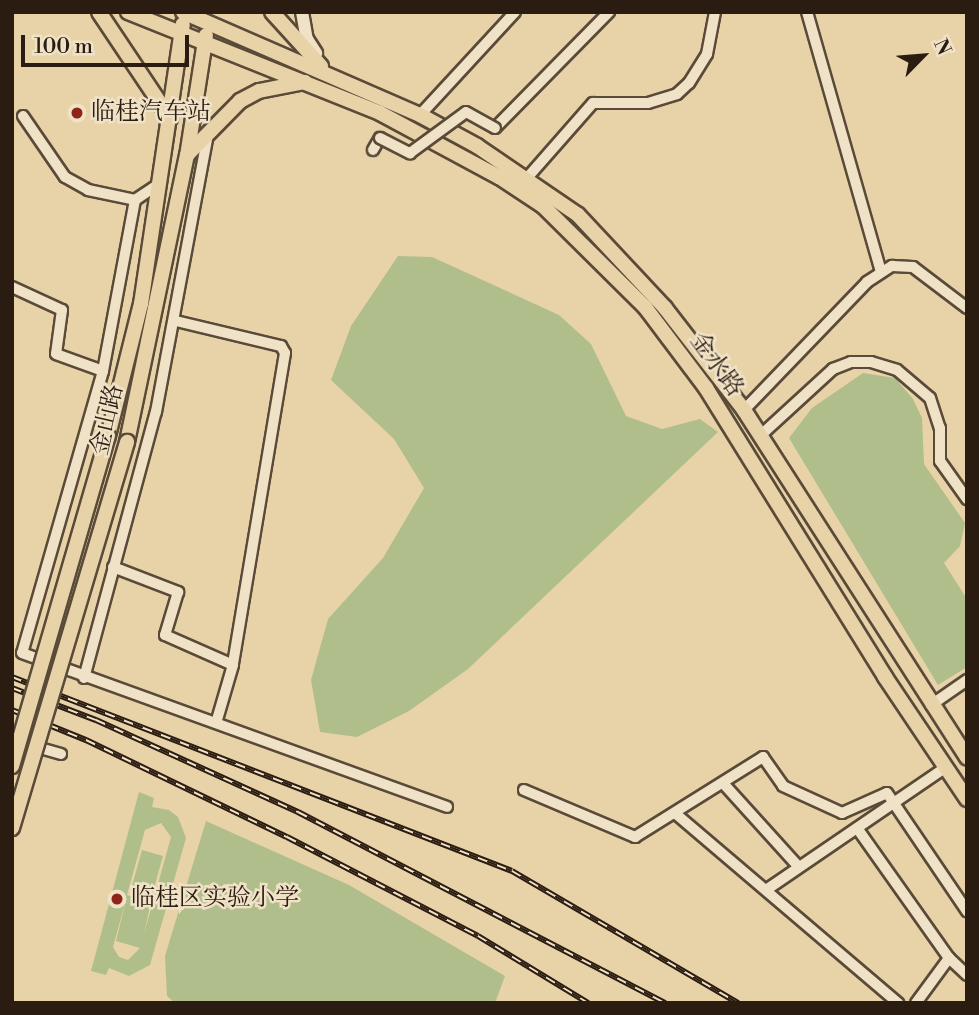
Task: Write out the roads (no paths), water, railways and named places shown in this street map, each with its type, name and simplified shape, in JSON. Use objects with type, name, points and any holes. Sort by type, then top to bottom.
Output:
[{"type":"main road","points":[[99,12],[170,118]]},
{"type":"main road","name":"金水路","points":[[128,12],[380,113],[499,177],[543,206],[645,307],[743,443],[945,768],[967,799]]},
{"type":"main road","points":[[272,12],[301,49],[332,77]]},
{"type":"main road","points":[[302,12],[307,39],[332,77]]},
{"type":"main road","name":"金山路","points":[[12,766],[108,436],[141,304],[185,13]]},
{"type":"main road","name":"金水路","points":[[185,13],[209,16],[332,77],[420,115],[527,178],[578,215],[618,254],[744,410],[967,758]]},
{"type":"main road","name":"金山路","points":[[12,828],[127,442],[187,156],[209,16]]},
{"type":"main road","points":[[187,156],[233,107],[259,91],[306,82]]},
{"type":"street","points":[[420,115],[515,12]]},
{"type":"street","points":[[373,149],[380,138],[410,153],[466,112],[495,128],[609,12]]},
{"type":"street","points":[[527,178],[593,103],[634,105],[677,94],[704,61],[715,12]]},
{"type":"street","points":[[807,12],[881,271]]},
{"type":"street","points":[[23,116],[65,177],[88,190],[135,200],[159,184]]},
{"type":"street","points":[[84,678],[176,321],[208,133]]},
{"type":"street","points":[[135,200],[103,371],[17,651],[84,678],[447,807]]},
{"type":"street","points":[[744,410],[881,271],[902,265],[913,267],[967,308]]},
{"type":"street","points":[[12,287],[62,310],[56,354],[103,371]]},
{"type":"street","points":[[176,321],[281,346],[285,353],[233,665],[216,723]]},
{"type":"street","points":[[761,435],[833,369],[852,362],[871,362],[897,370],[930,398],[940,428],[940,461],[967,499]]},
{"type":"street","points":[[113,567],[178,592],[165,635],[233,665]]},
{"type":"street","points":[[931,705],[967,680]]},
{"type":"street","points":[[12,740],[61,754]]},
{"type":"street","points":[[524,790],[635,837],[676,814],[763,757],[783,786],[842,813],[887,793],[967,911]]},
{"type":"street","points":[[766,890],[945,768]]},
{"type":"street","points":[[723,783],[799,867]]},
{"type":"street","points":[[676,814],[898,1003]]},
{"type":"street","points":[[857,828],[949,958],[967,975]]},
{"type":"street","points":[[916,1003],[949,958]]},
{"type":"railway","points":[[12,677],[512,871],[738,1003]]},
{"type":"railway","points":[[12,688],[96,720],[298,812],[665,1003]]},
{"type":"railway","points":[[12,710],[86,740],[287,837],[478,936],[588,1003]]},
{"type":"place","name":"临桂汽车站","points":[[77,113]]},
{"type":"place","name":"临桂区实验小学","points":[[117,899]]}]
